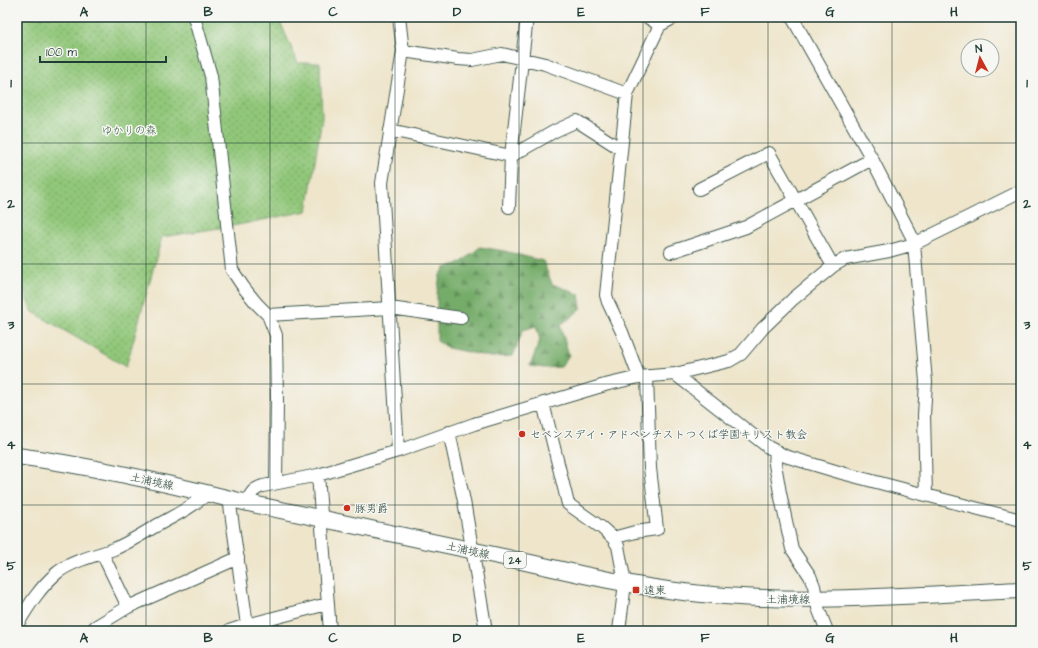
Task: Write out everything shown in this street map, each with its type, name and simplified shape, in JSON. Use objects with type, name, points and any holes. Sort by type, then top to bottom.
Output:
[{"type":"main road","name":"土浦境線","points":[[17,456],[82,467],[208,493],[393,535],[625,583],[683,592],[770,600],[1021,590]]},
{"type":"street","points":[[194,17],[211,76],[232,270],[257,304],[268,314],[276,335],[276,483]]},
{"type":"street","points":[[398,451],[382,183],[402,51],[399,17]]},
{"type":"street","points":[[509,207],[511,156],[521,58],[527,17]]},
{"type":"street","points":[[647,17],[660,25]]},
{"type":"street","points":[[613,538],[635,532],[657,529],[650,468],[643,377],[606,295],[627,94],[660,25],[675,17]]},
{"type":"street","points":[[792,17],[872,159],[912,237],[914,244],[926,382],[924,415],[926,495]]},
{"type":"street","points":[[402,51],[472,60],[502,54],[545,64],[627,94]]},
{"type":"street","points":[[390,130],[511,156],[555,131],[577,121],[621,149]]},
{"type":"street","points":[[699,189],[769,153],[833,266]]},
{"type":"street","points":[[672,252],[746,227],[872,159]]},
{"type":"street","points":[[247,502],[251,492],[256,488],[318,475],[398,451],[449,432],[543,404],[643,377],[675,374],[729,361],[741,354],[762,328],[793,299],[833,266],[845,259],[889,251],[914,244],[1021,191]]},
{"type":"street","points":[[268,314],[390,308],[461,318]]},
{"type":"street","points":[[675,374],[768,447],[784,456],[842,473],[1021,520]]},
{"type":"street","points":[[543,404],[568,504],[602,528],[613,538],[618,546],[625,583],[619,631]]},
{"type":"street","points":[[449,432],[464,501],[486,631]]},
{"type":"street","points":[[776,452],[775,464],[792,549],[810,576],[818,608],[827,631]]},
{"type":"street","points":[[318,475],[322,518],[324,604],[330,631]]},
{"type":"street","points":[[17,625],[33,598],[45,583],[72,563],[128,542],[168,519],[208,493]]},
{"type":"street","points":[[229,498],[247,625]]},
{"type":"street","points":[[102,553],[128,608]]},
{"type":"street","points":[[92,631],[95,627],[128,608],[238,558]]},
{"type":"street","points":[[229,631],[324,604]]},
{"type":"green space","name":"ゆかりの森","points":[[17,17],[278,17],[298,63],[320,63],[322,118],[307,211],[238,225],[162,237],[126,367],[33,312],[17,280]]},
{"type":"green space","points":[[480,247],[504,251],[543,261],[552,284],[579,294],[581,308],[560,325],[569,355],[561,367],[545,368],[530,366],[540,340],[536,326],[523,330],[513,356],[491,357],[448,348],[437,341],[437,293],[440,275],[445,268],[462,262]]},
{"type":"place","name":"セベンスデイ・アドベンチストつくば学園キリスト教会","points":[[522,434]]},
{"type":"place","name":"豚男爵","points":[[347,508]]},
{"type":"place","name":"遠東","points":[[636,590]]}]
